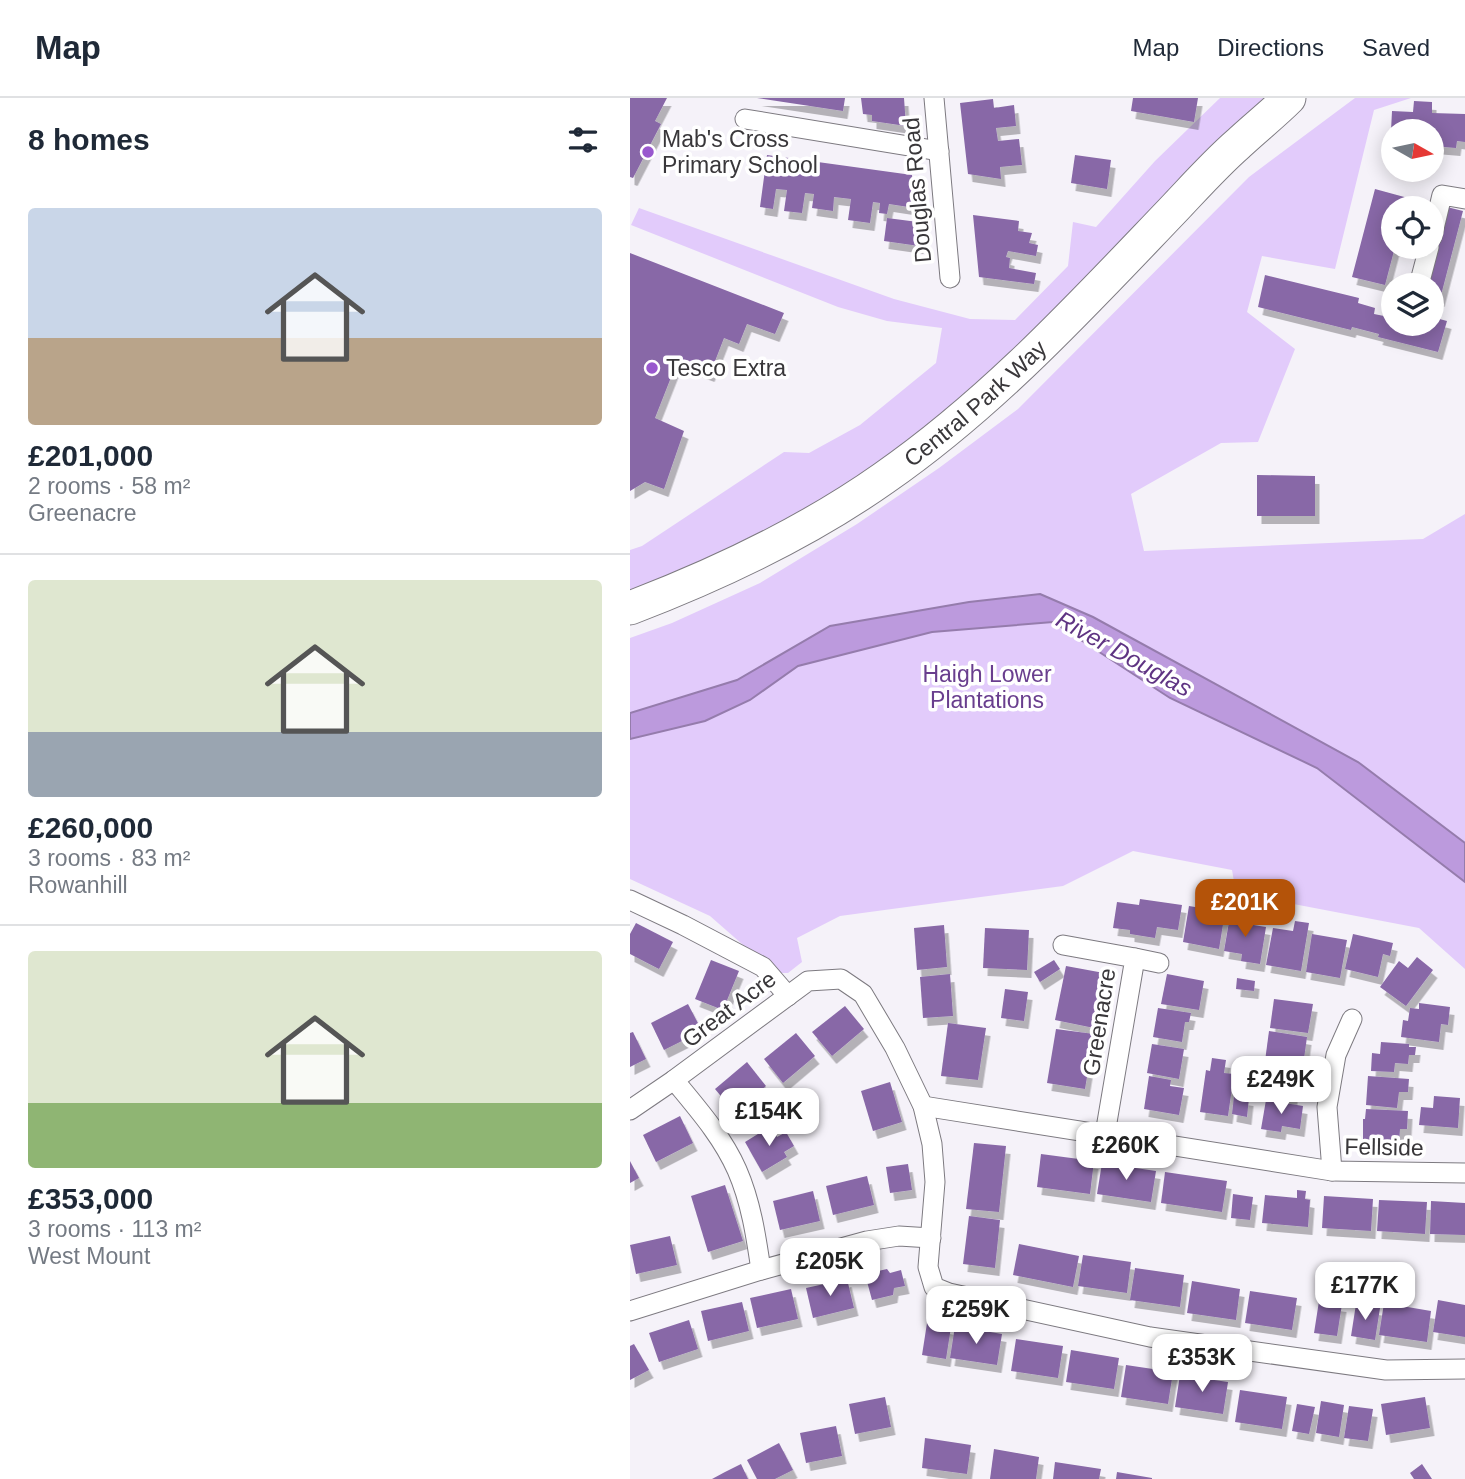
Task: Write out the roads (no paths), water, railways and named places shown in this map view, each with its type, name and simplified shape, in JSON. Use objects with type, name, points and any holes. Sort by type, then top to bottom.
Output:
[{"type":"highway","name":"Central Park Way","points":[[630,608],[771,546],[824,517],[885,478],[968,413],[1076,313],[1237,144],[1278,109],[1309,98]]},
{"type":"street","name":"Douglas Road","points":[[934,98],[950,278]]},
{"type":"street","points":[[745,119],[939,151]]},
{"type":"street","points":[[1442,196],[1465,198]]},
{"type":"street","points":[[630,900],[763,967],[788,996]]},
{"type":"street","name":"Greenacre","points":[[1063,944],[1159,963]]},
{"type":"street","name":"Greenacre","points":[[1105,1134],[1135,958]]},
{"type":"street","name":"Great Acre","points":[[630,1110],[808,981],[841,979],[863,994],[895,1048],[923,1106]]},
{"type":"street","name":"Fellside","points":[[1352,1019],[1336,1055],[1327,1107],[1332,1171],[1465,1173]]},
{"type":"street","points":[[674,1080],[708,1121],[736,1169],[754,1222],[761,1270]]},
{"type":"street","points":[[1332,1171],[923,1106],[932,1144],[935,1182],[928,1268],[934,1287],[948,1293],[1150,1337],[1386,1370],[1465,1369]]},
{"type":"street","points":[[630,1311],[761,1270],[867,1241],[899,1236],[931,1238]]},
{"type":"water","name":"River Douglas","points":[[1040,594],[1093,617],[1358,762],[1465,843],[1465,882],[1317,768],[1170,698],[1053,622],[932,632],[798,666],[750,700],[705,721],[630,739],[630,713],[737,680],[830,626],[969,602]]},
{"type":"place","name":"Mab's Cross Primary School","points":[[648,152]]},
{"type":"place","name":"Tesco Extra","points":[[652,368]]},
{"type":"park label","name":"Haigh Lower Plantations","points":[[987,687]]}]
